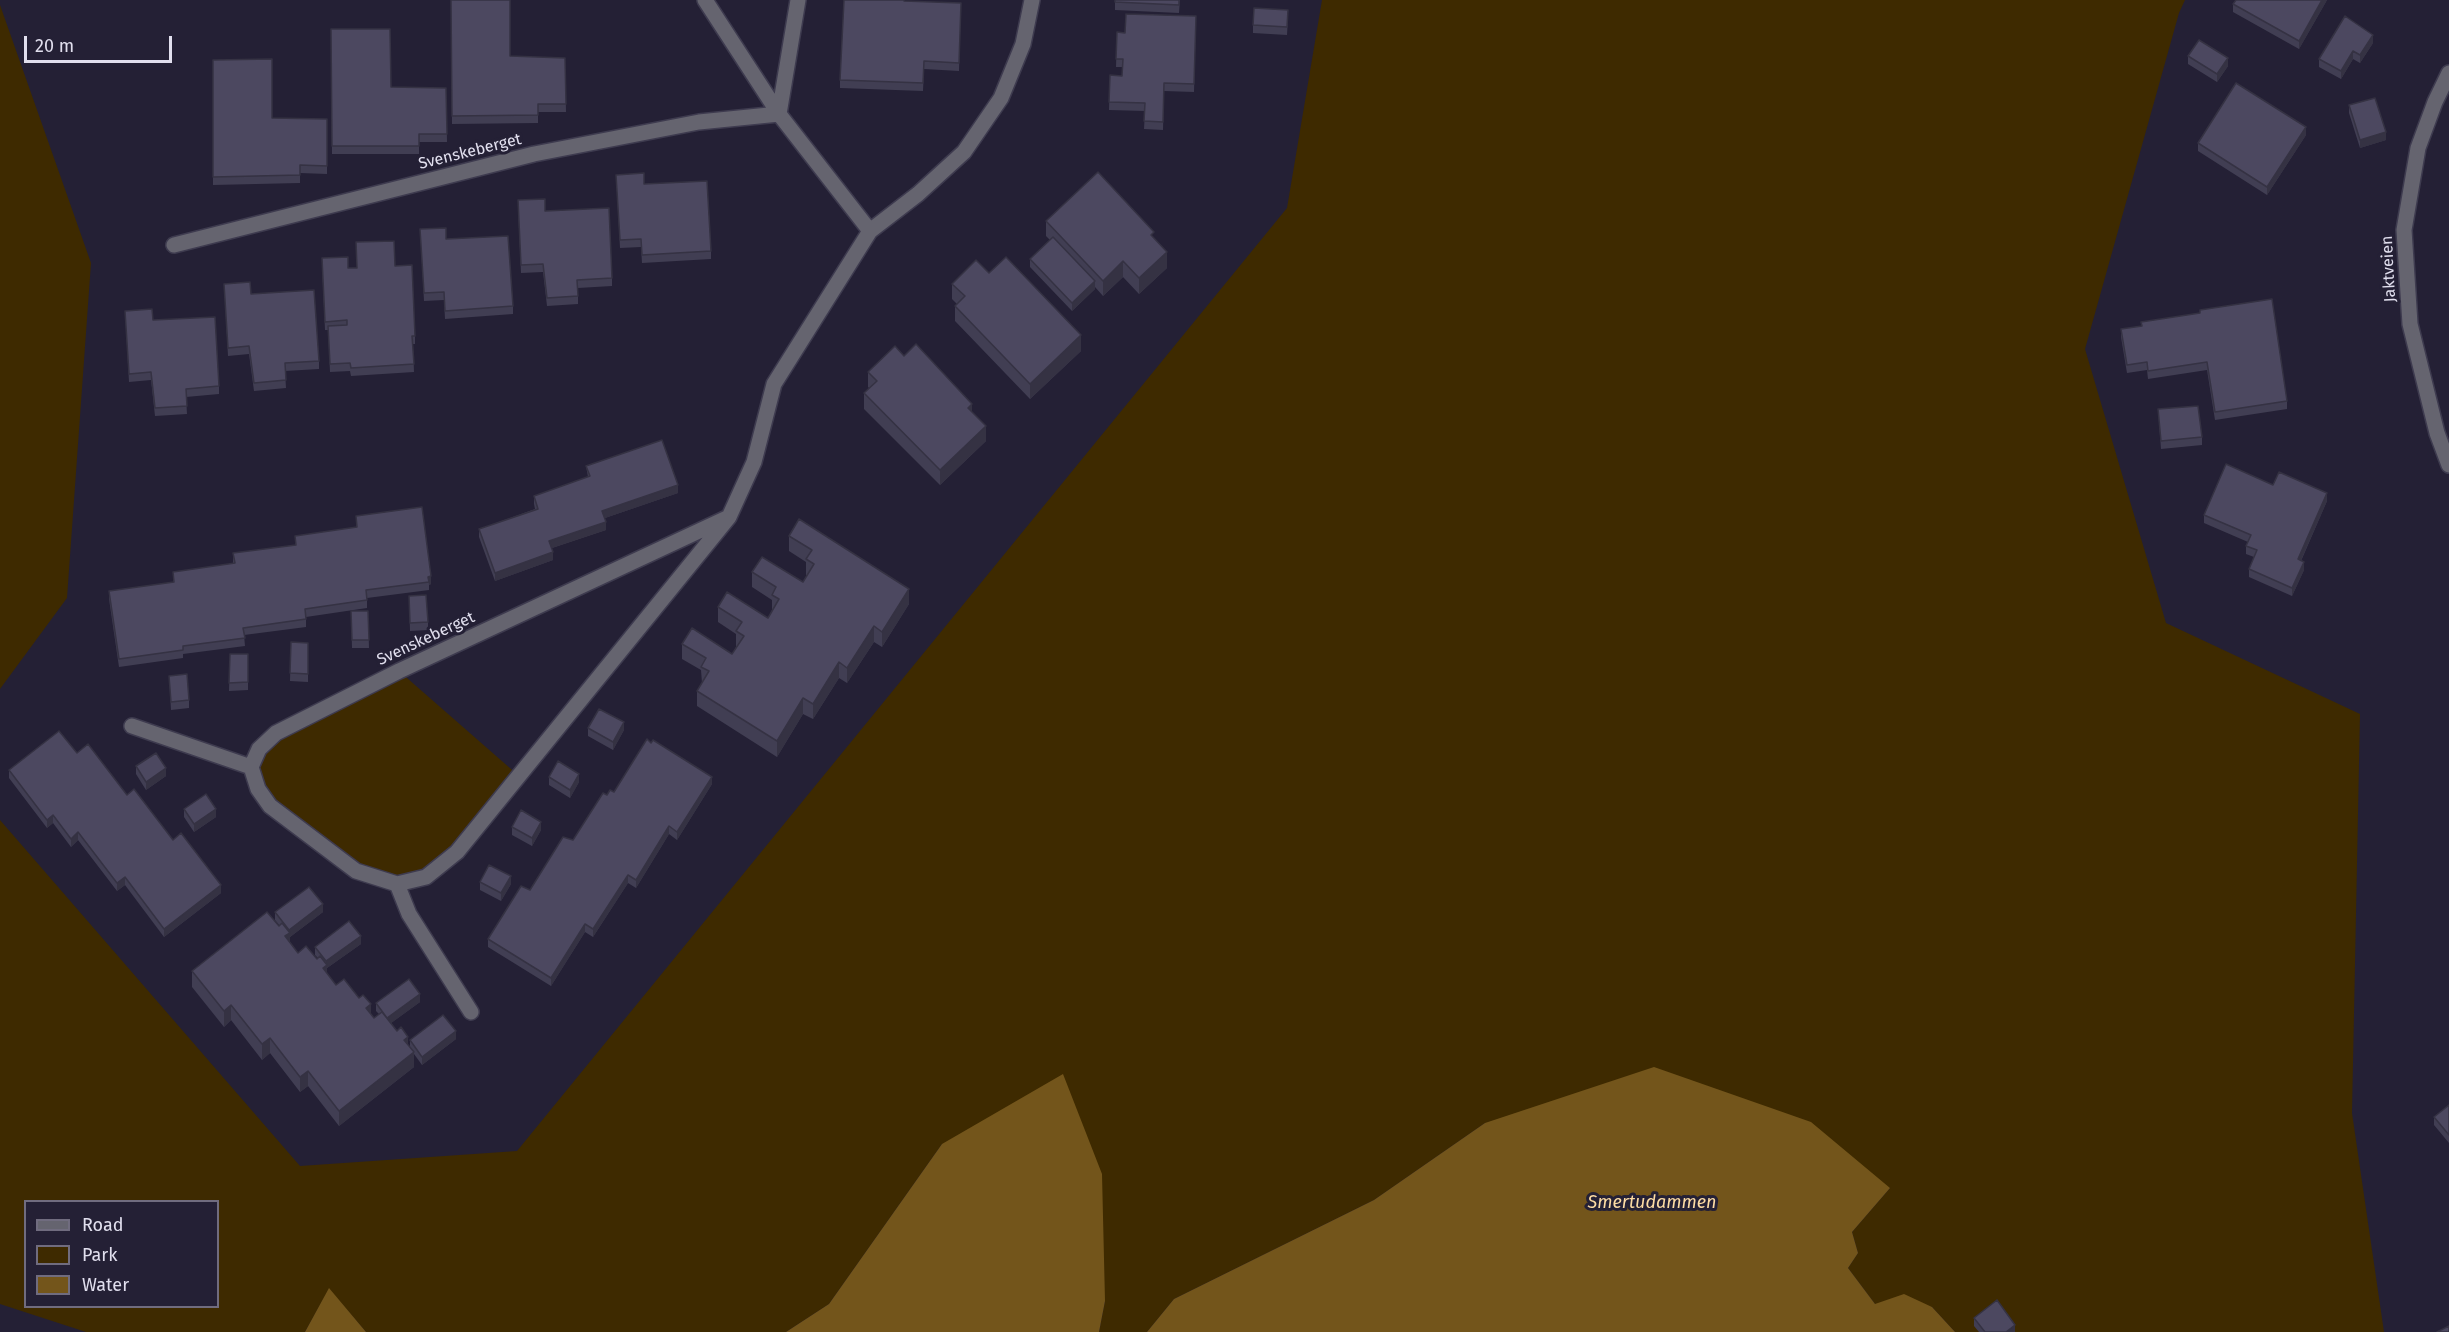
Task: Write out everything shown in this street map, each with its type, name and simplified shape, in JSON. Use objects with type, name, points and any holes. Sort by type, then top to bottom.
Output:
[{"type":"street","points":[[705,0],[779,114],[870,231]]},
{"type":"street","points":[[779,114],[798,0]]},
{"type":"street","points":[[132,726],[251,767],[258,789],[270,806],[356,871],[398,884],[426,877],[457,852],[729,518],[754,462],[774,384],[870,231],[918,194],[964,152],[1001,98],[1023,44],[1032,0]]},
{"type":"street","name":"Jaktveien","points":[[2449,73],[2435,102],[2418,148],[2404,230],[2410,324],[2437,433],[2449,465]]},
{"type":"street","name":"Svenskeberget","points":[[174,245],[534,154],[699,122],[779,114]]},
{"type":"street","name":"Svenskeberget","points":[[251,767],[259,749],[276,733],[312,713],[729,518]]},
{"type":"street","points":[[398,884],[409,914],[471,1012]]},
{"type":"green space","points":[[1322,0],[2185,0],[2179,13],[2085,349],[2166,623],[2360,714],[2352,1113],[2384,1332],[1955,1332],[1932,1307],[1875,1304],[1848,1268],[1858,1253],[1852,1232],[1890,1188],[1485,1123],[1374,1200],[1174,1299],[1147,1332],[1099,1332],[1105,1301],[942,1144],[829,1304],[786,1332],[366,1332],[329,1289],[305,1332],[86,1332],[0,1304],[0,820],[300,1166],[517,1151],[1287,208]]},
{"type":"green space","points":[[0,5],[91,263],[67,598],[0,689]]},
{"type":"green space","points":[[399,671],[519,776],[457,852],[397,884],[356,871],[258,789],[259,749]]},
{"type":"water","name":"Smertudammen","points":[[1654,1067],[1811,1122],[1890,1188],[1852,1232],[1858,1253],[1848,1268],[1875,1304],[1904,1294],[1932,1307],[1955,1332],[1147,1332],[1174,1299],[1374,1200],[1485,1123]]},
{"type":"water","points":[[1063,1074],[1102,1174],[1105,1301],[1099,1332],[786,1332],[829,1304],[942,1144]]},
{"type":"water","points":[[329,1288],[366,1332],[305,1332]]},
{"type":"building","points":[[451,0],[510,0],[510,56],[565,58],[566,104],[538,104],[538,115],[452,116]]},
{"type":"building","points":[[844,0],[961,3],[959,63],[924,61],[923,83],[840,80]]},
{"type":"building","points":[[1115,0],[1179,0],[1179,5],[1115,2]]},
{"type":"building","points":[[2236,0],[2322,0],[2299,41],[2233,4]]},
{"type":"building","points":[[1254,8],[1288,10],[1287,27],[1253,25]]},
{"type":"building","points":[[1126,14],[1196,16],[1194,84],[1164,83],[1163,122],[1144,121],[1145,103],[1109,102],[1110,75],[1122,76],[1123,59],[1116,59],[1117,32],[1125,33]]},
{"type":"building","points":[[2345,16],[2373,35],[2360,55],[2353,51],[2341,71],[2319,59]]},
{"type":"building","points":[[331,29],[390,29],[391,87],[446,88],[447,134],[419,134],[419,146],[332,146]]},
{"type":"building","points":[[2199,40],[2228,58],[2217,74],[2188,56]]},
{"type":"building","points":[[272,59],[272,118],[327,119],[327,166],[300,165],[300,175],[213,177],[213,60]]},
{"type":"building","points":[[2236,83],[2306,127],[2267,187],[2198,143]]},
{"type":"building","points":[[2375,98],[2386,132],[2360,140],[2349,105]]},
{"type":"building","points":[[1098,172],[1154,232],[1151,235],[1167,252],[1139,278],[1123,261],[1103,281],[1046,221]]},
{"type":"building","points":[[644,173],[644,184],[707,181],[711,251],[642,255],[641,239],[620,240],[616,175]]},
{"type":"building","points":[[545,199],[545,211],[609,208],[612,278],[577,280],[578,296],[547,298],[543,264],[521,265],[518,200]]},
{"type":"building","points":[[446,228],[446,239],[508,236],[513,306],[445,311],[444,292],[424,293],[420,229]]},
{"type":"building","points":[[1053,237],[1095,281],[1072,303],[1030,259]]},
{"type":"building","points":[[394,241],[395,266],[412,265],[414,364],[351,368],[350,363],[330,364],[328,326],[347,325],[347,320],[325,322],[322,258],[348,257],[348,268],[357,268],[356,242]]},
{"type":"building","points":[[1006,257],[1081,335],[1030,384],[955,306],[965,296],[952,284],[976,260],[989,273]]},
{"type":"building","points":[[250,282],[251,294],[314,290],[319,361],[285,363],[286,380],[254,383],[249,346],[228,348],[224,284]]},
{"type":"building","points":[[2272,299],[2287,401],[2215,412],[2207,362],[2148,371],[2147,362],[2127,365],[2121,329],[2142,326],[2141,322],[2200,313],[2200,310]]},
{"type":"building","points":[[152,309],[153,320],[215,317],[219,386],[186,389],[187,406],[155,408],[151,372],[129,374],[125,311]]},
{"type":"building","points":[[916,344],[972,404],[968,408],[986,426],[940,470],[864,393],[877,381],[868,372],[895,346],[904,356]]},
{"type":"building","points":[[2198,406],[2202,437],[2161,441],[2158,409]]},
{"type":"building","points":[[662,440],[678,485],[602,511],[606,522],[549,541],[553,552],[495,573],[479,529],[538,509],[534,496],[590,476],[586,466]]},
{"type":"building","points":[[2226,464],[2273,485],[2279,472],[2327,493],[2298,559],[2304,562],[2292,588],[2249,569],[2257,550],[2246,546],[2251,535],[2204,515]]},
{"type":"building","points":[[422,507],[431,576],[428,577],[429,582],[366,590],[367,600],[305,609],[306,619],[243,628],[245,638],[183,646],[183,650],[119,659],[109,591],[174,582],[173,572],[235,563],[233,553],[296,545],[295,536],[357,527],[356,516]]},
{"type":"building","points":[[799,519],[909,589],[882,632],[874,626],[847,668],[839,662],[813,704],[803,698],[777,741],[697,691],[709,671],[701,667],[706,658],[682,644],[692,628],[732,654],[744,636],[736,631],[742,622],[718,607],[727,592],[768,618],[779,599],[772,595],[776,587],[752,572],[762,557],[803,582],[814,564],[806,559],[812,550],[789,536]]},
{"type":"building","points":[[426,595],[428,622],[410,623],[409,596]]},
{"type":"building","points":[[351,611],[368,611],[369,640],[352,640]]},
{"type":"building","points":[[291,642],[308,643],[308,674],[290,673]]},
{"type":"building","points":[[230,654],[248,654],[248,682],[229,683]]},
{"type":"building","points":[[187,674],[189,700],[171,702],[169,676]]},
{"type":"building","points":[[599,709],[624,722],[613,742],[588,728]]},
{"type":"building","points":[[59,731],[77,753],[88,744],[127,795],[134,789],[173,840],[181,833],[221,885],[164,929],[125,877],[117,883],[78,832],[71,839],[53,815],[47,820],[9,770]]},
{"type":"building","points":[[647,739],[651,743],[653,740],[712,777],[677,832],[669,826],[636,880],[628,875],[593,929],[585,924],[551,978],[488,939],[521,886],[530,890],[563,837],[573,840],[603,793],[607,795],[610,790],[614,792]]},
{"type":"building","points":[[156,753],[166,768],[146,782],[136,766]]},
{"type":"building","points":[[558,761],[579,774],[570,790],[549,777]]},
{"type":"building","points":[[206,794],[216,809],[194,824],[184,809]]},
{"type":"building","points":[[521,810],[541,822],[532,838],[512,827]]},
{"type":"building","points":[[489,865],[511,876],[501,893],[480,882]]},
{"type":"building","points":[[309,887],[323,904],[289,930],[275,912]]},
{"type":"building","points":[[267,912],[279,926],[282,923],[290,933],[285,936],[298,953],[306,946],[317,959],[320,956],[327,965],[323,968],[336,985],[344,979],[359,998],[363,995],[371,1004],[366,1008],[374,1018],[382,1012],[397,1031],[401,1027],[408,1037],[404,1040],[414,1052],[339,1111],[308,1071],[300,1077],[270,1038],[262,1044],[231,1005],[224,1011],[192,971]]},
{"type":"building","points":[[349,921],[361,936],[326,961],[315,947]]},
{"type":"building","points":[[409,979],[420,994],[387,1018],[376,1003]]},
{"type":"building","points":[[443,1015],[456,1031],[422,1057],[410,1040]]},
{"type":"building","points":[[2449,1105],[2449,1135],[2434,1117]]},
{"type":"building","points":[[1997,1300],[2015,1325],[2006,1332],[1985,1332],[1974,1318]]},
{"type":"building","points":[[2449,1326],[2449,1332],[2437,1332]]}]
